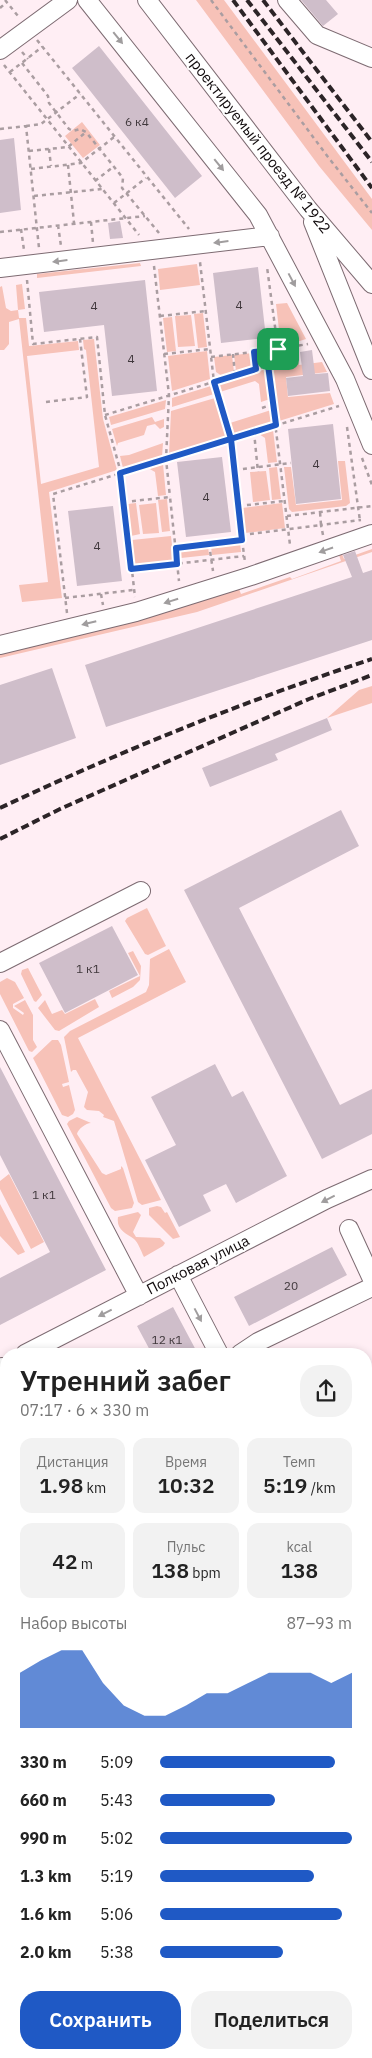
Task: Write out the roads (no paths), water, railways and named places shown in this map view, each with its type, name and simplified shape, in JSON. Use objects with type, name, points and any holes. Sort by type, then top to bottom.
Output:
[{"type":"street","points":[[0,50],[30,30],[68,0]]},
{"type":"street","points":[[87,0],[258,215],[345,379],[372,445]]},
{"type":"street","name":"проектируемый проезд № 1922","points":[[147,0],[308,208],[372,284]]},
{"type":"street","points":[[287,0],[317,35],[372,58]]},
{"type":"street","points":[[308,208],[372,370]]},
{"type":"street","points":[[0,268],[198,253],[270,236]]},
{"type":"street","points":[[0,645],[136,612],[251,576],[366,529]]},
{"type":"street","points":[[0,963],[141,891]]},
{"type":"street","points":[[0,1030],[139,1296]]},
{"type":"street","name":"Полковая улица","points":[[37,1348],[350,1188],[372,1179]]},
{"type":"street","points":[[349,1229],[372,1279]]},
{"type":"street","points":[[178,1275],[215,1348]]},
{"type":"street","points":[[249,1348],[372,1287]]},
{"type":"railway","points":[[233,0],[372,188]]},
{"type":"railway","points":[[247,0],[372,162]]},
{"type":"railway","points":[[263,0],[372,142]]},
{"type":"railway","points":[[0,808],[184,728],[277,692],[372,659]]},
{"type":"railway","points":[[0,839],[60,809],[309,699],[372,675]]}]
